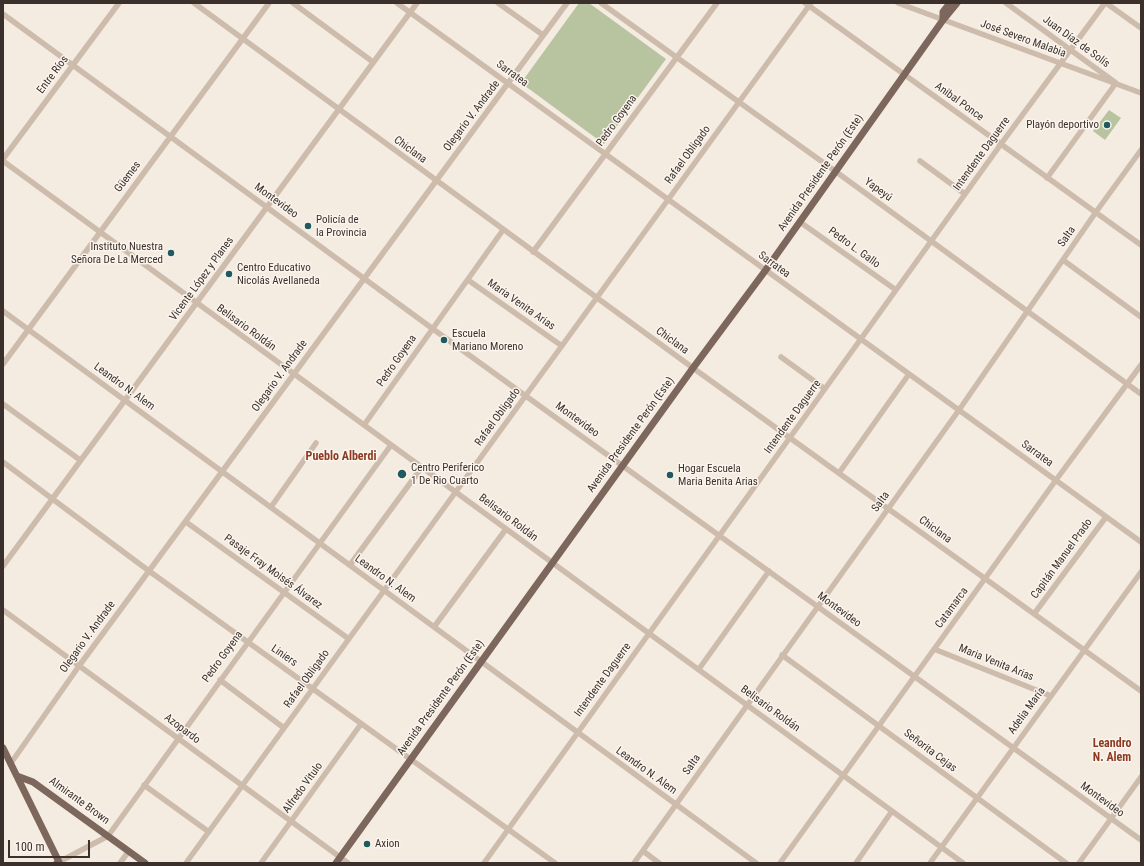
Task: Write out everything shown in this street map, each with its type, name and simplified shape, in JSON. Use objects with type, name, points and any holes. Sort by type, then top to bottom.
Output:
[{"type":"main road","name":"Avenida Presidente Perón (Este)","points":[[943,20],[943,12],[950,3]]},
{"type":"main road","name":"Avenida Presidente Perón (Este)","points":[[338,860],[693,368],[765,271],[943,20],[957,3]]},
{"type":"main road","points":[[3,748],[58,862]]},
{"type":"main road","name":"Almirante Brown","points":[[17,776],[33,782],[145,863]]},
{"type":"street","name":"Entre Ríos","points":[[3,160],[119,3]]},
{"type":"street","name":"Chiclana","points":[[194,3],[533,252],[1141,691]]},
{"type":"street","name":"Güemes","points":[[3,364],[269,3]]},
{"type":"street","points":[[293,3],[374,62]]},
{"type":"street","name":"Sarratea","points":[[397,3],[1141,542]]},
{"type":"street","name":"Vicente López y Planes","points":[[3,566],[417,3]]},
{"type":"street","points":[[498,3],[543,36]]},
{"type":"street","name":"Olegario V. Andrade","points":[[10,763],[79,666],[293,374],[567,3]]},
{"type":"street","name":"Yapeyú","points":[[601,3],[1141,394]]},
{"type":"street","name":"Pedro Goyena","points":[[533,252],[607,154],[717,3]]},
{"type":"street","name":"José Severo Malabia","points":[[898,3],[1141,93]]},
{"type":"street","name":"Juan Díaz de Solís","points":[[1006,3],[1116,83]]},
{"type":"street","points":[[1106,3],[1141,28]]},
{"type":"street","name":"Intendente Daguerre","points":[[484,863],[1001,144],[1106,3]]},
{"type":"street","name":"Anibal Ponce","points":[[808,4],[904,75],[1141,245]]},
{"type":"street","name":"Rafael Obligado","points":[[186,863],[668,200],[808,4]]},
{"type":"street","name":"Montevideo","points":[[3,14],[268,206],[433,329],[1141,840]]},
{"type":"street","points":[[1047,178],[1116,83]]},
{"type":"street","points":[[1131,89],[1141,96]]},
{"type":"street","name":"Salta","points":[[634,863],[746,704],[959,410],[1096,212],[1141,150]]},
{"type":"street","name":"Belisario Roldán","points":[[3,160],[99,233],[422,467],[963,863]]},
{"type":"street","points":[[920,161],[965,194]]},
{"type":"street","name":"Pedro L. Gallo","points":[[800,222],[896,290]]},
{"type":"street","name":"Pedro Goyena","points":[[364,425],[503,230]]},
{"type":"street","points":[[1063,260],[1141,317]]},
{"type":"street","name":"Maria Venita Arias","points":[[468,280],[562,346]]},
{"type":"street","name":"Leandro N. Alem","points":[[3,311],[756,863]]},
{"type":"street","points":[[781,357],[825,389]]},
{"type":"street","name":"Catamarca","points":[[780,863],[1056,480],[1141,365]]},
{"type":"street","points":[[839,473],[909,374]]},
{"type":"street","points":[[3,404],[80,460]]},
{"type":"street","points":[[271,507],[316,443]]},
{"type":"street","name":"Pedro Goyena","points":[[58,862],[108,836],[391,445]]},
{"type":"street","name":"Liniers","points":[[3,462],[149,571],[555,863]]},
{"type":"street","points":[[350,565],[422,467]]},
{"type":"street","name":"Capitán Manuel Prado","points":[[1034,614],[1106,517]]},
{"type":"street","name":"Pasaje Fray Moisés Álvarez","points":[[186,522],[349,639]]},
{"type":"street","points":[[434,627],[506,529]]},
{"type":"street","points":[[699,669],[769,571]]},
{"type":"street","name":"Adelia María","points":[[930,863],[978,799],[1013,748],[1141,572]]},
{"type":"street","name":"Azopardo","points":[[3,610],[178,738],[338,860],[348,863]]},
{"type":"street","name":"Maria Venita Arias","points":[[934,649],[1051,696]]},
{"type":"street","name":"Señorita Cejas","points":[[782,655],[1066,863]]},
{"type":"street","points":[[220,680],[284,728]]},
{"type":"street","name":"Alfredo Vitulo","points":[[261,863],[361,724]]},
{"type":"street","points":[[1079,863],[1141,778]]},
{"type":"street","points":[[144,785],[208,832]]},
{"type":"street","points":[[856,863],[892,811]]},
{"type":"street","points":[[120,863],[129,851]]},
{"type":"street","points":[[643,851],[659,863]]},
{"type":"green space","points":[[579,3],[589,3],[666,59],[604,144],[521,83]]},
{"type":"green space","name":"Playón deportivo","points":[[1109,110],[1121,118],[1105,140],[1093,131]]},
{"type":"place","name":"Playón deportivo","points":[[1107,125]]},
{"type":"place","name":"Policía de la Provincia","points":[[308,226]]},
{"type":"place","name":"Instituto Nuestra Señora De La Merced","points":[[171,253]]},
{"type":"place","name":"Centro Educativo Nicolás Avellaneda","points":[[229,274]]},
{"type":"place","name":"Escuela Mariano Moreno","points":[[444,340]]},
{"type":"place","name":"Centro Periferico 1 De Rio Cuarto","points":[[402,474]]},
{"type":"place","name":"Hogar Escuela Maria Benita Arias","points":[[670,475]]},
{"type":"place","name":"Axion","points":[[367,844]]},
{"type":"district","name":"Pueblo Alberdi","points":[[341,457]]},
{"type":"district","name":"Leandro N. Alem","points":[[1112,751]]}]
